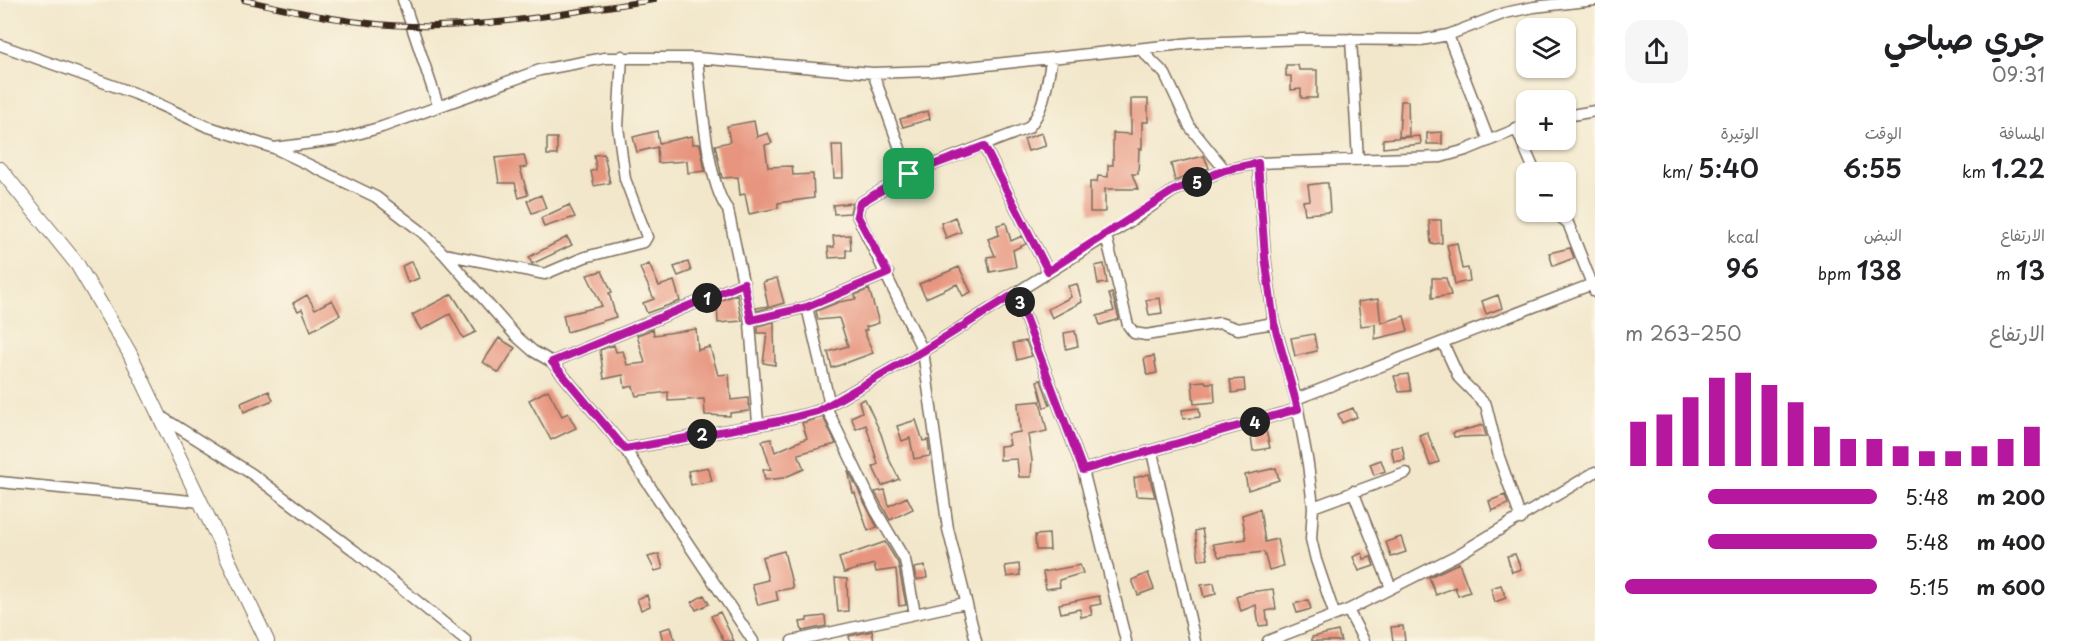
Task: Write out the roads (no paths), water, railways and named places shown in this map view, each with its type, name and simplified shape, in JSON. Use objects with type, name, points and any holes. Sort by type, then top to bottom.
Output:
[{"type":"street","points":[[403,0],[438,105]]},
{"type":"street","points":[[274,148],[336,140],[382,127],[540,70],[622,56],[697,58],[873,73],[930,71],[1140,48],[1247,40],[1421,40],[1448,35],[1505,13],[1595,0]]},
{"type":"street","points":[[1448,35],[1489,141]]},
{"type":"street","points":[[1351,39],[1358,160]]},
{"type":"street","points":[[0,45],[125,90],[206,126],[274,148],[376,196],[422,232],[516,336],[533,351],[552,362],[625,449],[753,641]]},
{"type":"street","points":[[1140,48],[1165,74],[1190,127],[1225,170]]},
{"type":"street","points":[[444,254],[545,274],[585,257],[644,242],[647,237],[625,179],[618,127],[622,56]]},
{"type":"street","points":[[697,58],[713,168],[723,204],[728,210],[751,320],[758,423]]},
{"type":"street","points":[[976,641],[948,529],[937,465],[923,351],[888,273],[857,215],[857,209],[865,199],[909,174],[1028,128],[1037,119],[1052,58]]},
{"type":"street","points":[[873,73],[909,174]]},
{"type":"street","points":[[1576,114],[1595,111]]},
{"type":"street","points":[[625,449],[804,416],[828,406],[923,351],[1107,236],[1173,191],[1225,170],[1258,163],[1442,157],[1489,141],[1516,128]]},
{"type":"street","points":[[984,146],[1048,271]]},
{"type":"street","points":[[1258,163],[1265,257],[1274,323],[1297,404],[1313,507],[1311,539],[1334,613]]},
{"type":"street","points":[[0,169],[77,264],[129,352],[267,641]]},
{"type":"street","points":[[1083,470],[1152,452],[1297,404],[1443,343],[1594,287],[1567,222]]},
{"type":"street","points":[[1107,236],[1128,325],[1134,333],[1146,335],[1225,322],[1238,329],[1274,323]]},
{"type":"street","points":[[751,320],[807,307],[888,273]]},
{"type":"street","points":[[552,362],[744,283]]},
{"type":"street","points":[[1016,293],[1083,470],[1126,641]]},
{"type":"street","points":[[807,307],[828,406],[876,511],[905,560],[915,614]]},
{"type":"street","points":[[1443,343],[1459,378],[1486,405],[1499,457],[1521,519]]},
{"type":"street","points":[[159,415],[252,474],[355,551],[466,641]]},
{"type":"street","points":[[1152,452],[1195,641]]},
{"type":"street","points":[[1268,641],[1334,613],[1348,610],[1391,588],[1521,519],[1595,472]]},
{"type":"street","points":[[1313,507],[1406,473]]},
{"type":"street","points":[[0,483],[201,502]]},
{"type":"street","points":[[1353,492],[1391,588]]},
{"type":"street","points":[[792,641],[965,603]]},
{"type":"street","points":[[1348,610],[1364,641]]},
{"type":"railway","points":[[244,0],[348,20],[412,26],[503,22],[654,0]]}]
